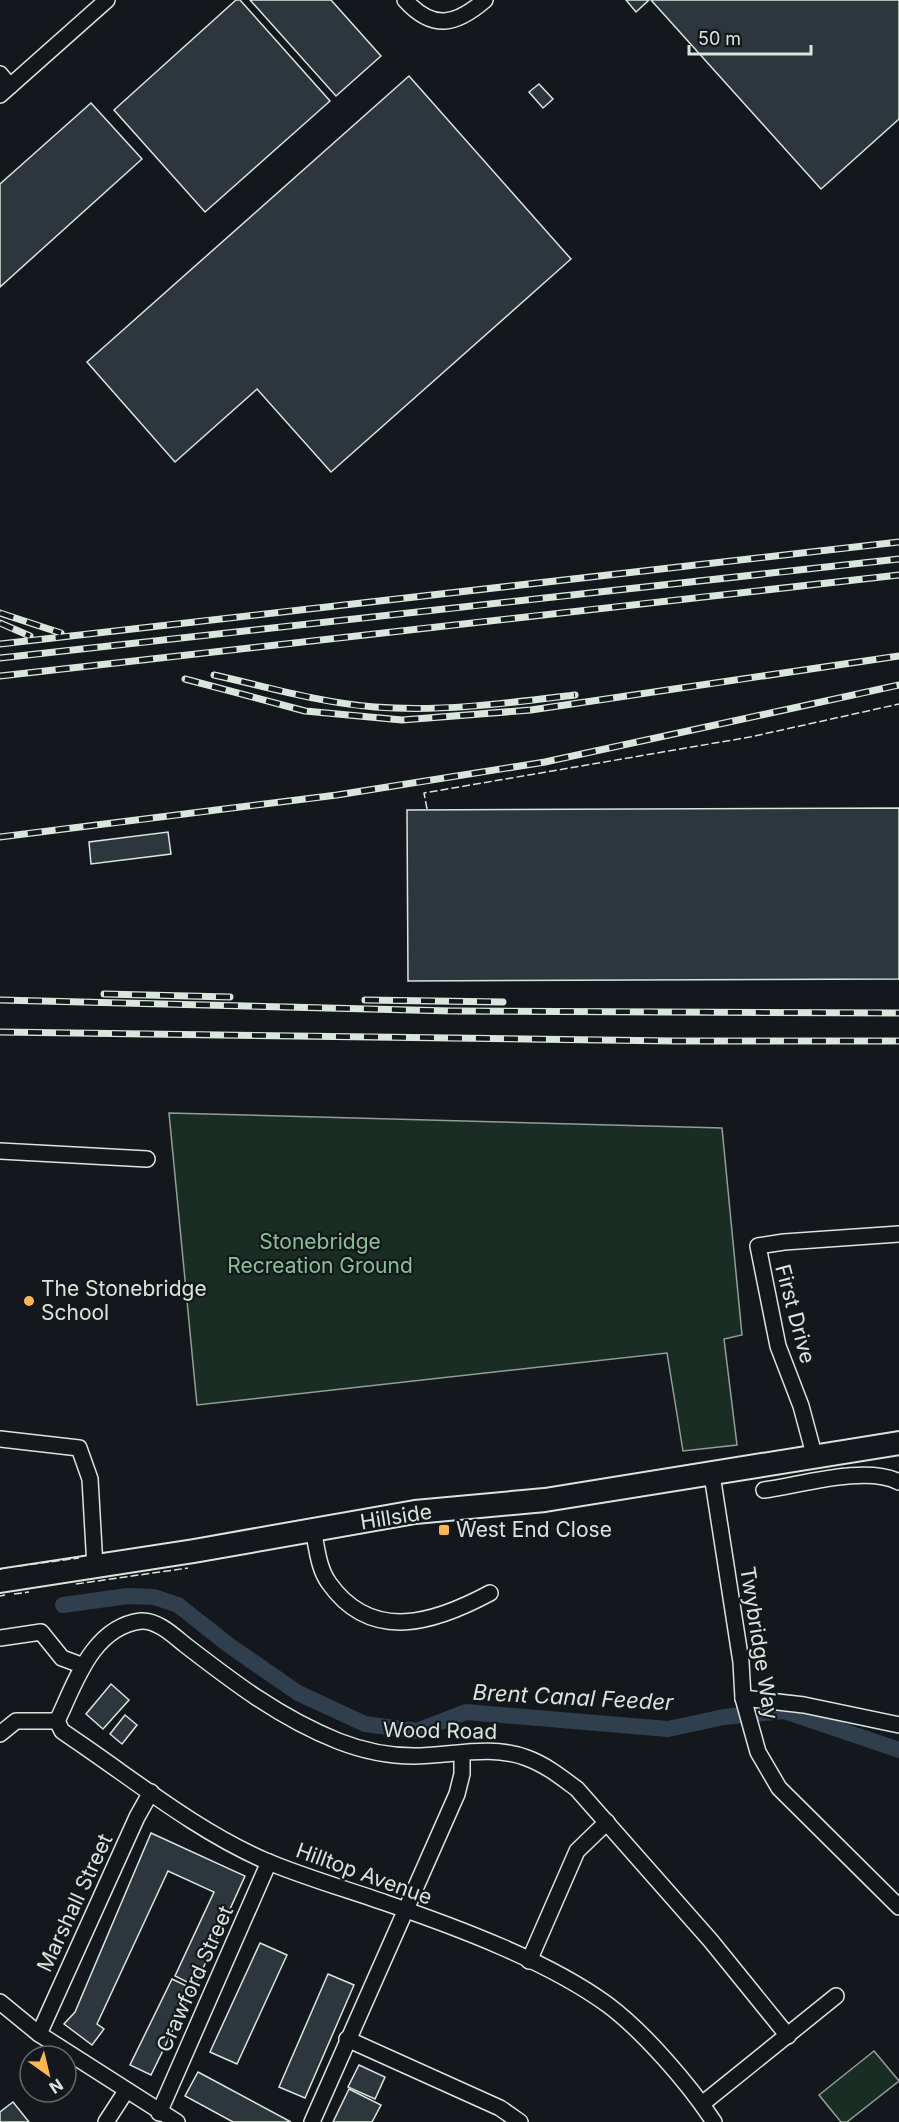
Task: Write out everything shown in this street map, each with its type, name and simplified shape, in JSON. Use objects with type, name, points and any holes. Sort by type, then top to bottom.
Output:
[{"type":"main road","name":"Hillside","points":[[0,1581],[416,1512],[545,1500],[712,1475],[899,1443]]},
{"type":"street","points":[[4,85],[107,0]]},
{"type":"street","points":[[405,0],[433,21],[453,21],[464,17],[485,0]]},
{"type":"street","points":[[0,1151],[147,1159]]},
{"type":"street","name":"First Drive","points":[[815,1458],[801,1406],[778,1346],[758,1246],[899,1234]]},
{"type":"street","points":[[0,1439],[79,1448],[90,1479],[95,1567]]},
{"type":"street","name":"Twybridge Way","points":[[712,1475],[738,1641],[745,1702],[758,1752],[778,1788],[899,1906]]},
{"type":"street","points":[[764,1490],[856,1476],[887,1476],[899,1482]]},
{"type":"street","points":[[313,1530],[321,1568],[328,1582],[346,1601],[366,1615],[402,1624],[433,1620],[490,1593]]},
{"type":"street","name":"Wood Road","points":[[57,1721],[81,1665],[110,1635],[126,1625],[143,1621],[162,1628],[248,1693],[295,1721],[340,1742],[376,1752],[412,1756],[485,1751],[517,1756],[553,1771],[577,1789],[607,1822],[711,1941],[788,2036]]},
{"type":"street","points":[[0,1638],[41,1632],[62,1658],[81,1665]]},
{"type":"street","points":[[745,1702],[804,1704],[899,1725]]},
{"type":"street","points":[[0,1734],[16,1721],[57,1721]]},
{"type":"street","name":"Hilltop Avenue","points":[[57,1721],[62,1731],[225,1842],[269,1862],[406,1910],[529,1961],[605,2003],[624,2018],[702,2104],[714,2122]]},
{"type":"street","points":[[312,2122],[457,1794],[462,1774],[462,1753]]},
{"type":"street","name":"Marshall Street","points":[[39,2034],[151,1792]]},
{"type":"street","points":[[529,1961],[577,1851],[607,1822]]},
{"type":"street","name":"Crawford Street","points":[[159,2113],[269,1862]]},
{"type":"street","points":[[702,2104],[836,1996]]},
{"type":"street","points":[[0,2002],[39,2034],[159,2113],[177,2122]]},
{"type":"street","points":[[347,2039],[500,2108],[520,2122]]},
{"type":"street","points":[[106,2122],[126,2091]]},
{"type":"green space","name":"Stonebridge Recreation Ground","points":[[169,1113],[722,1128],[742,1335],[724,1339],[737,1445],[683,1451],[667,1353],[197,1405]]},
{"type":"green space","points":[[874,2051],[899,2081],[847,2122],[841,2122],[819,2095]]},
{"type":"building","points":[[236,0],[240,0],[330,101],[205,212],[114,110]]},
{"type":"building","points":[[250,0],[331,0],[381,56],[336,96]]},
{"type":"building","points":[[626,0],[649,0],[636,12]]},
{"type":"building","points":[[651,0],[899,0],[899,119],[821,189]]},
{"type":"building","points":[[409,76],[571,259],[331,472],[257,389],[175,462],[87,362]]},
{"type":"building","points":[[539,84],[553,99],[543,108],[529,92]]},
{"type":"building","points":[[91,103],[142,159],[0,287],[0,184]]},
{"type":"building","points":[[899,808],[899,979],[408,981],[407,810]]},
{"type":"building","points":[[168,832],[171,854],[91,864],[89,842]]},
{"type":"building","points":[[111,1684],[129,1700],[103,1729],[86,1714]]},
{"type":"building","points":[[125,1715],[137,1725],[122,1744],[110,1734]]},
{"type":"building","points":[[151,1833],[245,1876],[195,1986],[175,1976],[214,1892],[168,1871],[97,2024],[104,2029],[92,2045],[64,2024],[75,2012]]},
{"type":"building","points":[[260,1943],[287,1955],[237,2064],[210,2052]]},
{"type":"building","points":[[328,1974],[354,1985],[305,2098],[279,2087]]},
{"type":"building","points":[[172,1979],[193,1989],[151,2075],[130,2065]]},
{"type":"building","points":[[359,2065],[385,2077],[375,2099],[348,2087]]},
{"type":"building","points":[[198,2072],[291,2122],[233,2122],[185,2096]]},
{"type":"building","points":[[349,2089],[381,2105],[372,2122],[333,2122]]},
{"type":"building","points":[[13,2102],[29,2122],[0,2122],[0,2112]]},
{"type":"waterway","name":"Brent Canal Feeder","points":[[63,1605],[128,1596],[154,1597],[178,1605],[230,1646],[298,1693],[365,1724],[417,1731],[466,1712],[668,1729],[724,1717],[784,1711],[899,1750]]},
{"type":"railway","points":[[0,644],[899,542]]},
{"type":"railway","points":[[0,658],[899,559]]},
{"type":"railway","points":[[0,676],[899,575]]},
{"type":"railway","points":[[0,613],[61,633]]},
{"type":"railway","points":[[0,623],[30,636]]},
{"type":"railway","points":[[185,679],[305,711],[402,720],[531,710],[899,656]]},
{"type":"railway","points":[[214,675],[315,698],[375,707],[451,708],[575,695]]},
{"type":"railway","points":[[0,837],[337,795],[545,762],[899,685]]},
{"type":"railway","points":[[104,994],[230,997]]},
{"type":"railway","points":[[0,1000],[452,1011],[899,1013]]},
{"type":"railway","points":[[365,1000],[503,1002]]},
{"type":"railway","points":[[0,1032],[674,1041],[899,1041]]},
{"type":"fence","points":[[427,809],[424,793],[750,737],[899,704]]},
{"type":"fence","points":[[19,1566],[79,1558]]},
{"type":"fence","points":[[76,1584],[188,1568]]},
{"type":"fence","points":[[14,1594],[29,1592]]},
{"type":"fence","points":[[0,1596],[5,1595]]},
{"type":"place","name":"The Stonebridge School","points":[[29,1301]]},
{"type":"place","name":"West End Close","points":[[444,1530]]}]
